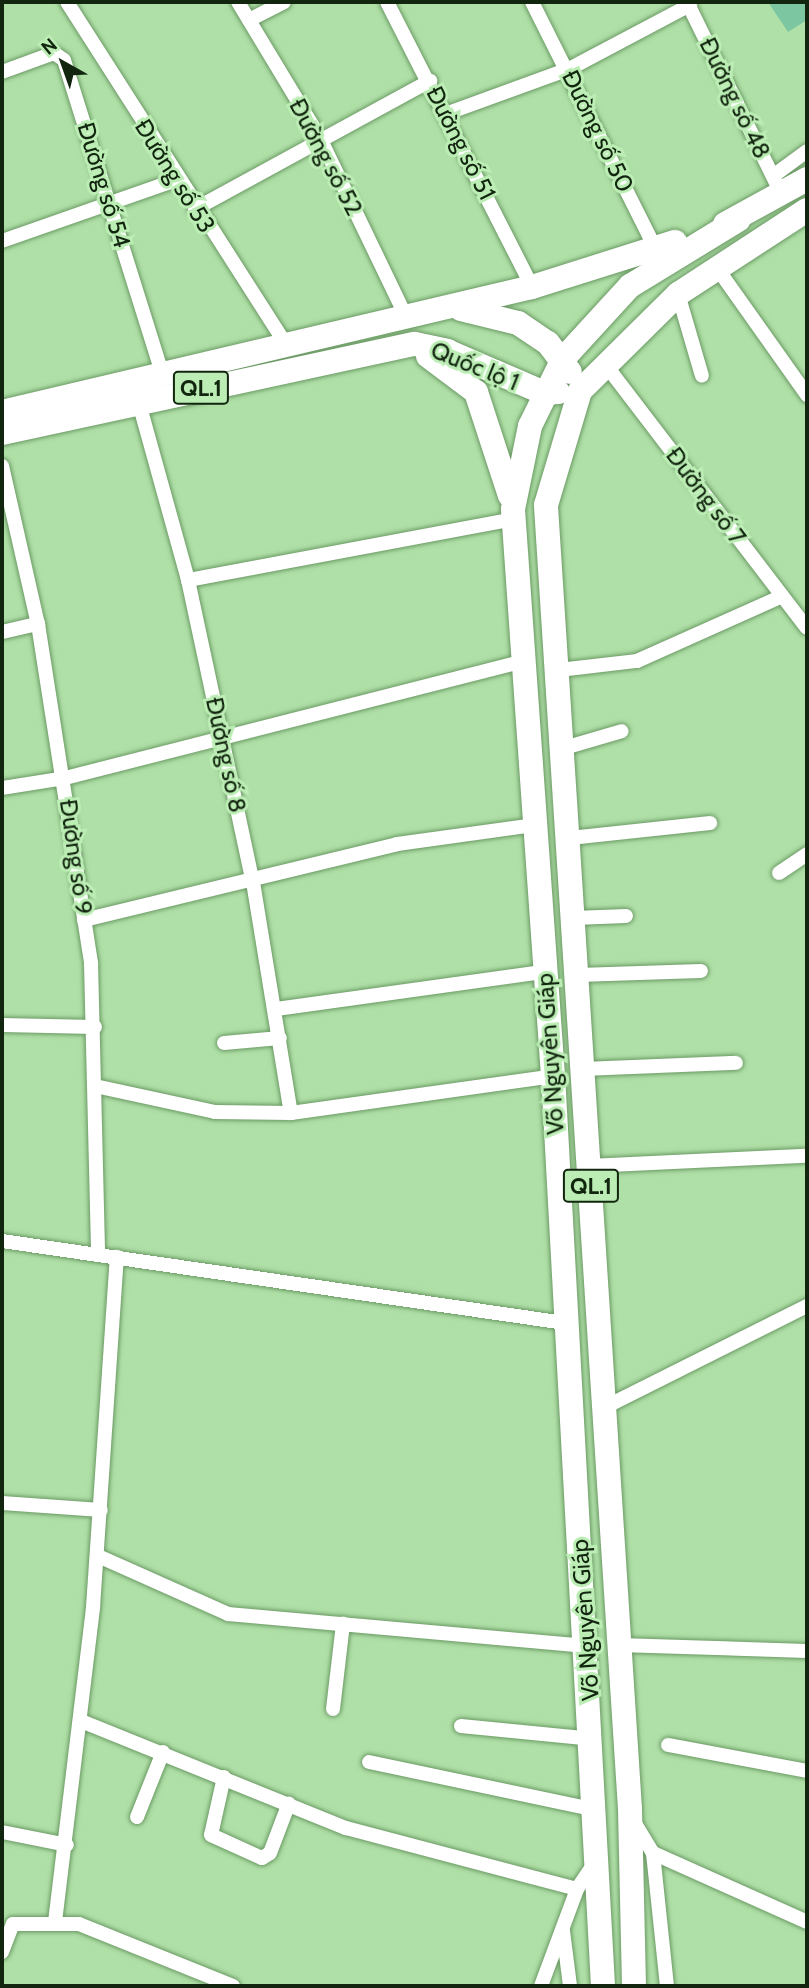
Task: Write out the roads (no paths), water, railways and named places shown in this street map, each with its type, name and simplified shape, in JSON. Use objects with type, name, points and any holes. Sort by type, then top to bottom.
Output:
[{"type":"highway","name":"Quốc lộ 1","points":[[2,412],[288,348],[658,255],[738,219],[778,186],[807,179]]},
{"type":"highway","name":"QL.1","points":[[580,391],[678,294],[807,210]]},
{"type":"highway","name":"Võ Nguyên Giáp","points":[[603,1986],[597,1810],[565,1323],[553,1076],[519,662],[513,514],[544,393],[563,359],[598,314],[658,255]]},
{"type":"highway","points":[[444,308],[518,323],[563,359],[580,391]]},
{"type":"highway","name":"Quốc lộ 1","points":[[2,433],[401,346],[447,351],[544,393],[580,391]]},
{"type":"highway","points":[[401,346],[433,358],[476,392],[496,438],[513,514]]},
{"type":"highway","name":"Võ Nguyên Giáp","points":[[580,391],[546,505],[545,553],[559,670],[570,838],[629,1809],[634,1986]]},
{"type":"street","name":"Đường số 53","points":[[67,2],[176,180],[288,348]]},
{"type":"street","name":"Đường số 52","points":[[238,2],[320,138],[406,317]]},
{"type":"street","points":[[249,20],[284,2]]},
{"type":"street","name":"Đường số 51","points":[[387,2],[448,113],[532,287]]},
{"type":"street","name":"Đường số 50","points":[[532,2],[569,69],[658,255]]},
{"type":"street","points":[[448,113],[569,69],[688,4]]},
{"type":"street","name":"Đường số 48","points":[[688,4],[778,186]]},
{"type":"street","name":"Đường số 54","points":[[2,72],[54,53],[65,60],[112,204],[163,376]]},
{"type":"street","points":[[195,209],[320,138],[430,81]]},
{"type":"street","points":[[778,186],[807,151]]},
{"type":"street","points":[[2,241],[176,180]]},
{"type":"street","points":[[717,268],[807,395]]},
{"type":"street","points":[[678,294],[702,376]]},
{"type":"street","name":"Đường số 7","points":[[605,364],[807,628]]},
{"type":"street","name":"Đường số 8","points":[[139,403],[188,580],[253,882],[291,1112]]},
{"type":"street","name":"Đường số 9","points":[[2,466],[38,624],[65,778],[84,920],[94,1027],[98,1254]]},
{"type":"street","points":[[188,580],[513,514]]},
{"type":"street","points":[[559,670],[637,660],[782,596]]},
{"type":"street","points":[[2,632],[38,624]]},
{"type":"street","points":[[2,788],[65,778],[519,662]]},
{"type":"street","points":[[564,748],[622,731]]},
{"type":"street","points":[[570,838],[710,823]]},
{"type":"street","points":[[84,920],[253,882],[406,842],[534,825]]},
{"type":"street","points":[[779,873],[807,854]]},
{"type":"street","points":[[574,918],[626,916]]},
{"type":"street","points":[[578,975],[701,971]]},
{"type":"street","points":[[276,1009],[544,972]]},
{"type":"street","points":[[2,1025],[94,1027]]},
{"type":"street","points":[[224,1043],[280,1038]]},
{"type":"street","points":[[584,1069],[736,1063]]},
{"type":"street","points":[[95,1086],[215,1112],[291,1112],[553,1076]]},
{"type":"street","points":[[590,1166],[804,1156]]},
{"type":"street","points":[[2,1241],[565,1323]]},
{"type":"street","points":[[55,1922],[67,1845],[98,1556],[117,1257]]},
{"type":"street","points":[[605,1407],[807,1306]]},
{"type":"street","points":[[2,1503],[101,1510]]},
{"type":"street","points":[[98,1556],[212,1611],[587,1646]]},
{"type":"street","points":[[333,1709],[343,1624]]},
{"type":"street","points":[[619,1645],[807,1651]]},
{"type":"street","points":[[81,1721],[363,1833],[577,1889]]},
{"type":"street","points":[[461,1726],[593,1739]]},
{"type":"street","points":[[668,1745],[807,1771]]},
{"type":"street","points":[[137,1817],[163,1752]]},
{"type":"street","points":[[369,1762],[597,1810]]},
{"type":"street","points":[[224,1777],[211,1835],[262,1858],[270,1853],[289,1803]]},
{"type":"street","points":[[629,1809],[653,1853],[667,1986]]},
{"type":"street","points":[[2,1832],[67,1845]]},
{"type":"street","points":[[653,1853],[807,1922]]},
{"type":"street","points":[[541,1986],[577,1889],[599,1855]]},
{"type":"street","points":[[2,1952],[7,1923],[55,1922],[99,1928],[233,1986]]},
{"type":"street","points":[[563,1929],[570,1986]]}]
